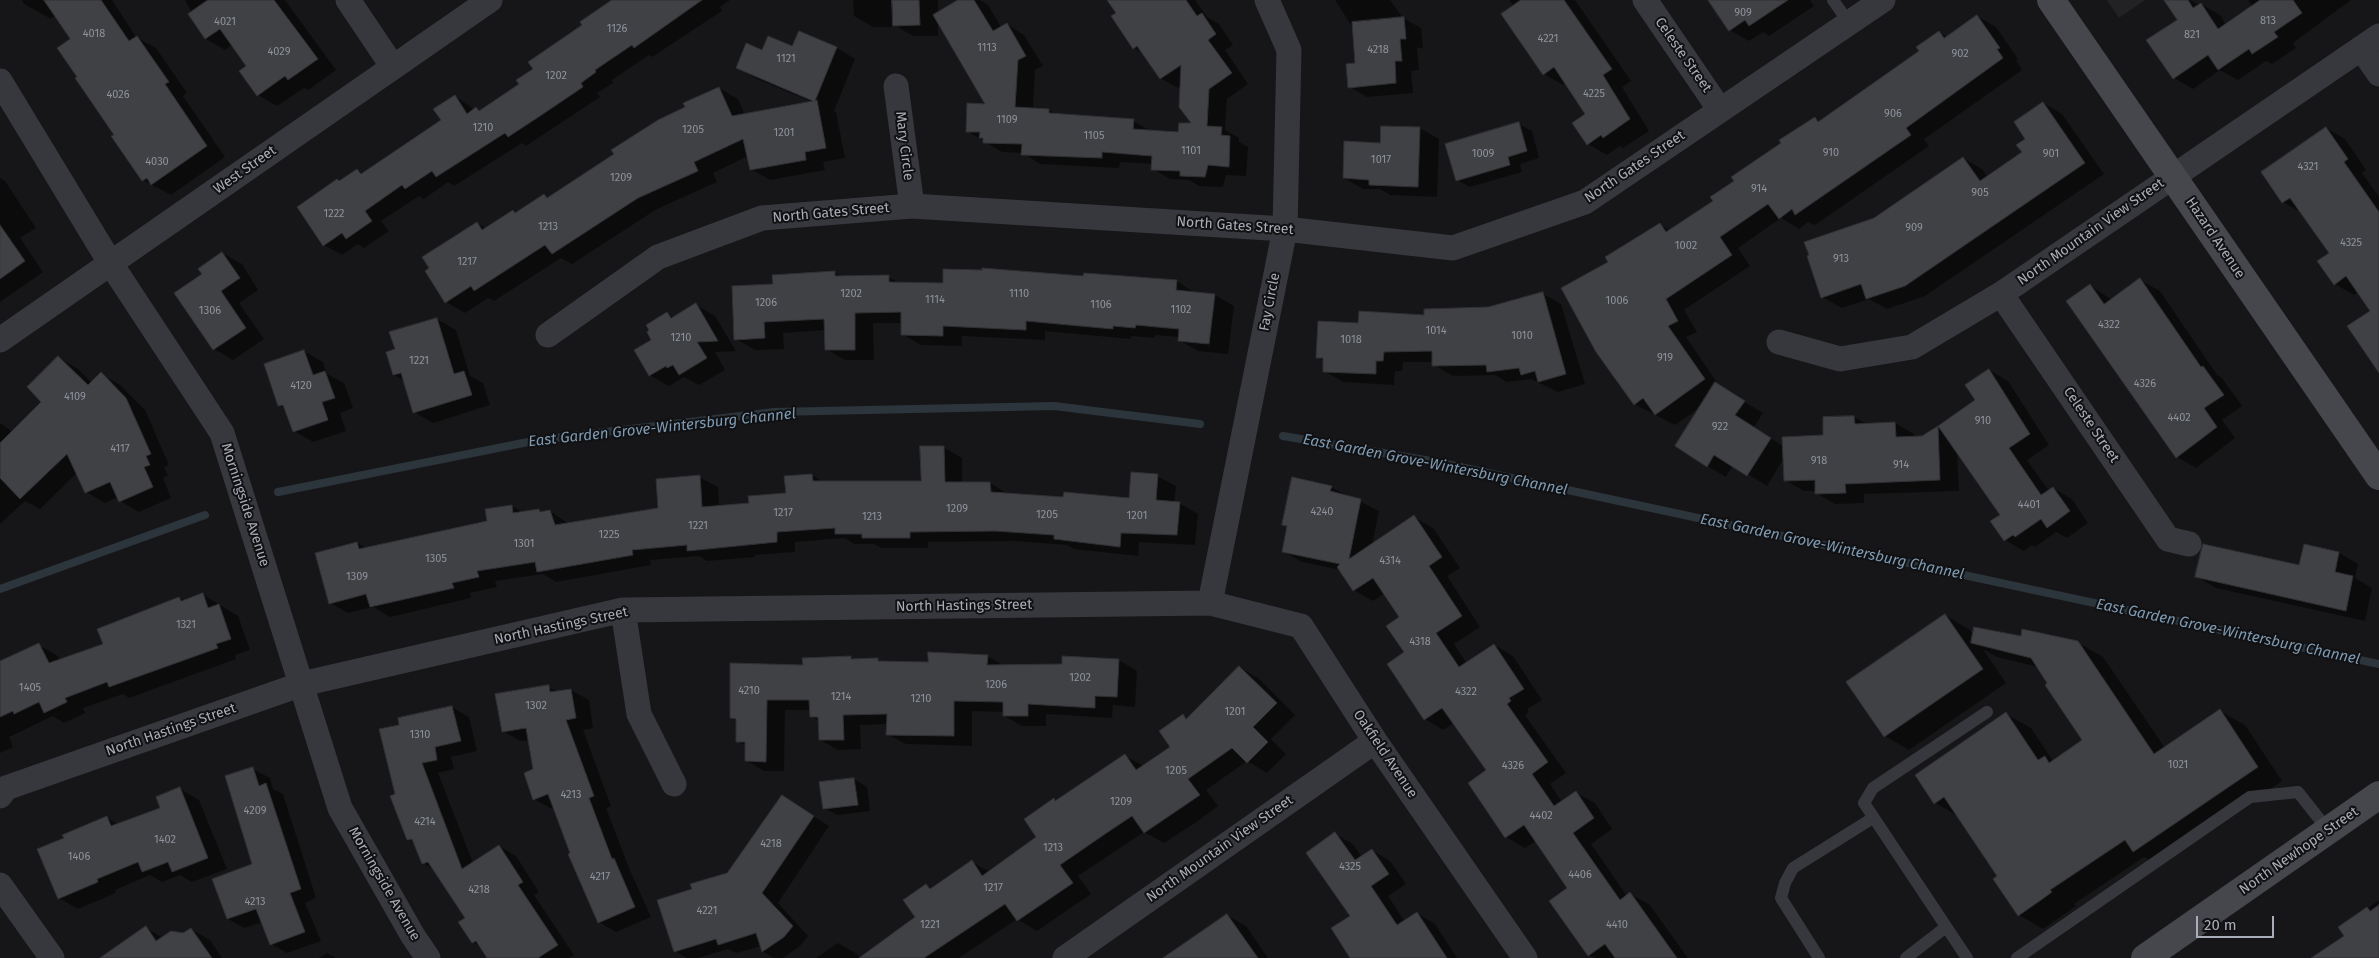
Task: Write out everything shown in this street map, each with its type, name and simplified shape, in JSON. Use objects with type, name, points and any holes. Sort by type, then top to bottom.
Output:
[{"type":"street","points":[[348,0],[393,68]]},
{"type":"street","name":"West Street","points":[[0,340],[490,0]]},
{"type":"street","name":"Fay Circle","points":[[1210,603],[1285,229],[1289,50],[1267,0]]},
{"type":"street","name":"Celeste Street","points":[[1645,0],[1720,110]]},
{"type":"street","name":"North Gates Street","points":[[548,335],[658,258],[762,218],[912,206],[1285,229],[1453,248],[1585,202],[1883,0]]},
{"type":"street","name":"Hazard Avenue","points":[[2051,0],[2379,476]]},
{"type":"street","points":[[2370,42],[2379,74]]},
{"type":"street","name":"North Mountain View Street","points":[[1779,342],[1840,359],[1912,347],[2001,294],[2172,175],[2370,42]]},
{"type":"street","name":"Morningside Avenue","points":[[0,81],[111,264],[222,433],[340,808],[413,936],[428,958]]},
{"type":"street","name":"Mary Circle","points":[[896,86],[912,206]]},
{"type":"street","name":"Celeste Street","points":[[2001,294],[2168,539],[2189,544]]},
{"type":"street","name":"North Hastings Street","points":[[0,796],[6,788],[302,684],[623,610],[1210,603]]},
{"type":"street","name":"Oakfield Avenue","points":[[1210,603],[1301,626],[1375,741],[1525,958]]},
{"type":"street","points":[[623,610],[639,714],[674,784]]},
{"type":"street","name":"North Mountain View Street","points":[[1065,958],[1375,741]]},
{"type":"street","name":"North Newhope Street","points":[[2145,958],[2379,795]]},
{"type":"street","points":[[0,885],[52,958]]},
{"type":"lane","points":[[1833,0],[1849,23]]},
{"type":"lane","points":[[1967,958],[1864,803],[1873,788],[1987,712]]},
{"type":"lane","points":[[2017,958],[2250,797],[2298,792],[2328,830]]},
{"type":"lane","points":[[1819,958],[1781,898],[1785,883],[1793,868],[1873,818]]},
{"type":"lane","points":[[1906,958],[1946,927]]},
{"type":"shaded area","points":[[2107,0],[2145,0],[2119,18]]},
{"type":"building","points":[[44,0],[101,0],[129,41],[137,36],[169,82],[165,84],[207,146],[151,185],[147,178],[142,181],[111,136],[114,135],[57,48],[70,39]]},
{"type":"building","points":[[208,0],[274,0],[318,59],[288,80],[285,76],[257,96],[239,71],[246,66],[220,29],[205,39],[188,14]]},
{"type":"building","points":[[612,0],[702,0],[634,48],[632,45],[595,70],[596,72],[581,83],[583,87],[508,137],[505,133],[436,177],[432,171],[405,189],[402,185],[365,211],[372,221],[346,239],[342,233],[323,246],[297,207],[337,179],[339,181],[357,169],[361,174],[441,120],[433,109],[455,95],[467,114],[476,107],[479,111],[519,84],[516,80],[533,69],[528,62],[582,25],[580,22]]},
{"type":"building","points":[[892,0],[919,0],[920,25],[893,26]]},
{"type":"building","points":[[958,0],[974,0],[993,31],[1007,23],[1026,56],[1018,60],[1015,107],[1049,109],[1049,113],[1134,119],[1133,129],[1178,132],[1179,123],[1191,123],[1179,107],[1181,65],[1160,79],[1137,46],[1133,49],[1111,16],[1116,13],[1107,0],[1186,0],[1197,16],[1202,13],[1216,34],[1208,40],[1232,73],[1209,89],[1207,126],[1222,127],[1221,135],[1230,136],[1229,167],[1208,165],[1205,177],[1180,176],[1180,171],[1151,170],[1152,156],[1102,152],[1102,158],[1021,155],[1022,144],[983,143],[983,138],[979,138],[980,132],[966,132],[967,103],[985,104],[933,15]]},
{"type":"building","points":[[1521,0],[1564,0],[1612,69],[1603,75],[1630,119],[1603,138],[1601,135],[1587,145],[1572,123],[1585,114],[1554,67],[1543,75],[1501,14]]},
{"type":"building","points":[[1708,0],[1788,0],[1749,26],[1745,20],[1729,31]]},
{"type":"building","points":[[2164,0],[2188,0],[2193,8],[2201,3],[2218,29],[2260,0],[2293,0],[2302,13],[2274,32],[2278,37],[2252,54],[2249,49],[2218,70],[2208,55],[2173,79],[2146,40],[2177,20]]},
{"type":"building","points":[[1977,15],[2000,48],[1997,49],[2003,58],[1906,128],[1911,135],[1795,215],[1792,209],[1779,219],[1768,204],[1720,237],[1732,255],[1666,299],[1678,321],[1668,326],[1705,379],[1655,415],[1643,398],[1634,405],[1596,352],[1561,288],[1608,262],[1605,257],[1660,223],[1666,232],[1713,201],[1710,197],[1734,181],[1731,177],[1781,143],[1779,140],[1815,117],[1818,122],[1919,51],[1916,47],[1939,31],[1944,38]]},
{"type":"building","points":[[1404,17],[1406,39],[1400,39],[1402,61],[1395,61],[1396,83],[1348,88],[1346,64],[1355,63],[1352,22]]},
{"type":"building","points":[[799,31],[837,47],[815,101],[817,100],[826,148],[805,152],[806,160],[750,170],[743,139],[694,162],[698,171],[638,198],[552,254],[545,245],[474,291],[471,286],[445,303],[425,271],[429,268],[422,257],[477,222],[482,230],[513,210],[515,213],[544,194],[547,198],[614,154],[611,150],[658,120],[685,107],[683,103],[719,87],[732,116],[813,101],[736,68],[746,43],[762,50],[768,36],[792,46]]},
{"type":"building","points":[[2043,102],[2085,163],[1905,286],[1866,299],[1861,284],[1821,298],[1804,242],[1874,218],[1963,157],[1980,181],[2022,152],[2016,145],[2025,139],[2014,122]]},
{"type":"building","points":[[1519,122],[1527,151],[1508,157],[1510,165],[1456,181],[1445,144]]},
{"type":"building","points":[[1381,126],[1420,127],[1418,187],[1369,185],[1369,180],[1343,178],[1344,141],[1380,143]]},
{"type":"building","points":[[2326,127],[2348,159],[2344,162],[2379,212],[2379,373],[2347,326],[2370,311],[2346,276],[2334,285],[2317,261],[2329,253],[2290,198],[2282,203],[2261,172]]},
{"type":"building","points":[[0,225],[25,261],[0,279]]},
{"type":"building","points":[[222,252],[240,278],[221,291],[246,328],[213,350],[174,293],[202,274],[198,269]]},
{"type":"building","points":[[982,268],[1083,276],[1084,273],[1177,280],[1176,290],[1215,294],[1209,344],[1178,341],[1179,329],[1136,325],[1135,328],[1113,326],[1113,329],[1026,321],[1026,330],[943,326],[943,336],[901,335],[901,312],[855,313],[855,350],[825,350],[824,319],[764,322],[765,338],[734,340],[732,286],[773,284],[772,275],[835,271],[835,276],[889,275],[889,282],[943,283],[943,269],[982,270]]},
{"type":"building","points":[[2140,278],[2201,367],[2203,366],[2224,395],[2204,408],[2217,427],[2176,458],[2066,301],[2090,284],[2104,304]]},
{"type":"building","points":[[1543,292],[1566,374],[1538,382],[1535,371],[1521,375],[1519,368],[1487,372],[1486,365],[1432,366],[1432,351],[1384,352],[1383,361],[1376,361],[1376,374],[1323,372],[1323,358],[1316,358],[1318,321],[1358,323],[1359,311],[1424,315],[1424,309],[1488,307]]},
{"type":"building","points":[[696,303],[718,341],[697,342],[707,358],[679,375],[673,365],[667,368],[666,366],[649,376],[634,350],[651,340],[646,325],[667,312],[671,318]]},
{"type":"building","points":[[437,318],[454,374],[464,371],[472,395],[413,413],[401,373],[393,375],[386,352],[395,349],[389,332]]},
{"type":"building","points":[[304,350],[313,375],[325,371],[335,398],[322,402],[328,420],[293,432],[283,405],[278,406],[264,364]]},
{"type":"building","points":[[58,356],[88,385],[101,372],[126,398],[151,454],[146,456],[150,465],[144,467],[153,487],[119,502],[110,482],[85,493],[67,454],[20,499],[0,478],[0,443],[41,402],[27,387]]},
{"type":"building","points":[[1989,369],[2030,434],[2009,448],[2041,495],[2053,487],[2070,511],[2047,528],[2041,519],[2015,537],[2013,535],[2004,541],[1990,521],[2000,515],[1938,426],[1975,400],[1965,385]]},
{"type":"building","points":[[1715,382],[1745,401],[1735,415],[1771,438],[1747,476],[1714,455],[1707,467],[1675,446]]},
{"type":"building","points":[[1854,416],[1855,424],[1895,422],[1896,437],[1922,436],[1938,426],[1940,480],[1845,484],[1846,493],[1815,494],[1815,480],[1784,481],[1782,437],[1823,435],[1823,417]]},
{"type":"building","points":[[920,446],[944,446],[945,482],[990,482],[991,492],[1063,497],[1064,492],[1129,498],[1131,472],[1158,474],[1156,500],[1180,502],[1177,535],[1121,533],[1120,547],[1054,539],[1054,535],[995,531],[910,532],[910,538],[862,538],[862,534],[835,534],[835,528],[777,532],[777,542],[687,551],[687,545],[632,550],[633,555],[537,572],[535,562],[477,571],[479,577],[452,583],[454,588],[370,607],[366,594],[329,604],[315,553],[357,542],[359,549],[487,521],[485,509],[512,505],[513,513],[539,509],[540,512],[550,510],[555,525],[658,508],[656,479],[700,475],[702,507],[749,503],[748,496],[786,493],[784,476],[812,474],[813,481],[921,481]]},
{"type":"building","points":[[1292,477],[1332,486],[1330,491],[1361,499],[1349,559],[1414,515],[1442,557],[1429,566],[1462,616],[1436,633],[1459,667],[1494,644],[1524,689],[1509,698],[1511,701],[1507,704],[1548,762],[1532,774],[1554,806],[1576,791],[1594,818],[1573,833],[1620,900],[1630,892],[1677,958],[1615,958],[1605,944],[1588,956],[1549,901],[1567,888],[1524,825],[1505,838],[1468,783],[1486,770],[1442,708],[1424,720],[1387,664],[1404,652],[1386,626],[1399,617],[1373,578],[1353,591],[1337,567],[1340,564],[1282,552],[1287,526],[1282,525]]},
{"type":"building","points":[[2203,544],[2299,565],[2304,544],[2339,552],[2335,572],[2353,576],[2346,611],[2195,577]]},
{"type":"building","points":[[203,593],[208,608],[219,604],[231,639],[216,644],[218,648],[109,687],[107,682],[65,698],[67,702],[44,713],[39,702],[14,714],[13,711],[0,717],[0,661],[39,643],[49,663],[103,644],[97,629],[179,597],[181,601]]},
{"type":"building","points":[[1945,614],[1983,669],[1884,737],[1846,682]]},
{"type":"building","points":[[1974,627],[2021,636],[2022,629],[2078,641],[2154,754],[2220,709],[2258,767],[2133,852],[2125,840],[2050,890],[2052,892],[2018,916],[1993,879],[1997,876],[1944,797],[1934,804],[1915,775],[2006,712],[2038,760],[2045,756],[2049,763],[2082,740],[2045,685],[2047,683],[2031,658],[1971,643]]},
{"type":"building","points":[[928,652],[988,655],[987,665],[1062,664],[1062,656],[1119,659],[1117,697],[1095,696],[1095,708],[1028,704],[1028,716],[1003,716],[1003,702],[954,701],[954,736],[886,735],[887,714],[843,715],[844,740],[819,740],[818,717],[810,717],[809,700],[767,700],[766,762],[745,761],[745,742],[736,742],[736,719],[730,718],[730,663],[803,665],[802,658],[851,656],[851,659],[878,658],[878,661],[928,662]]},
{"type":"building","points":[[1239,666],[1277,703],[1253,727],[1268,742],[1247,763],[1232,748],[1188,779],[1200,795],[1144,833],[1132,816],[1105,834],[1060,865],[1073,883],[1017,921],[1005,904],[924,958],[859,958],[915,917],[903,900],[926,884],[930,889],[972,860],[982,876],[1036,837],[1024,819],[1054,798],[1055,801],[1125,754],[1136,770],[1170,747],[1159,731],[1183,714],[1186,719]]},
{"type":"building","points":[[549,685],[550,692],[571,689],[576,718],[566,720],[594,796],[589,798],[612,859],[614,858],[635,907],[598,923],[568,854],[570,853],[548,794],[533,800],[524,773],[533,769],[526,728],[502,732],[495,694]]},
{"type":"building","points":[[452,706],[461,741],[435,747],[437,760],[422,763],[462,869],[499,845],[523,882],[518,885],[558,945],[538,958],[487,958],[476,941],[472,943],[458,922],[465,918],[428,862],[422,864],[412,839],[407,840],[390,796],[395,794],[379,729],[399,725],[398,718]]},
{"type":"building","points":[[253,767],[259,786],[266,783],[301,889],[290,893],[305,932],[270,945],[256,909],[227,919],[212,879],[252,864],[225,776]]},
{"type":"building","points":[[854,778],[858,805],[823,809],[819,782]]},
{"type":"building","points":[[180,787],[208,858],[172,872],[168,862],[142,872],[138,862],[97,879],[98,882],[58,899],[37,849],[64,838],[62,835],[107,816],[111,826],[160,808],[156,797]]},
{"type":"building","points":[[782,795],[814,816],[762,893],[793,926],[784,937],[762,952],[756,933],[718,945],[716,939],[674,952],[657,900],[692,889],[690,884],[727,873]]},
{"type":"building","points":[[1335,832],[1355,860],[1372,849],[1389,874],[1371,886],[1397,925],[1417,912],[1447,958],[1350,958],[1331,928],[1350,916],[1306,853]]},
{"type":"building","points":[[2379,905],[2379,958],[2311,958],[2344,936],[2338,927],[2367,907],[2370,911]]},
{"type":"building","points":[[1227,914],[1258,958],[1163,958]]},
{"type":"building","points":[[146,926],[156,941],[171,931],[183,933],[191,928],[212,958],[100,958]]},
{"type":"waterway","name":"East Garden Grove-Wintersburg Channel","points":[[278,492],[538,440],[774,412],[1054,406],[1200,424]]},
{"type":"waterway","name":"East Garden Grove-Wintersburg Channel","points":[[1283,436],[1437,462],[2379,664]]},
{"type":"waterway","name":"East Garden Grove-Wintersburg Channel","points":[[0,589],[205,515]]}]
